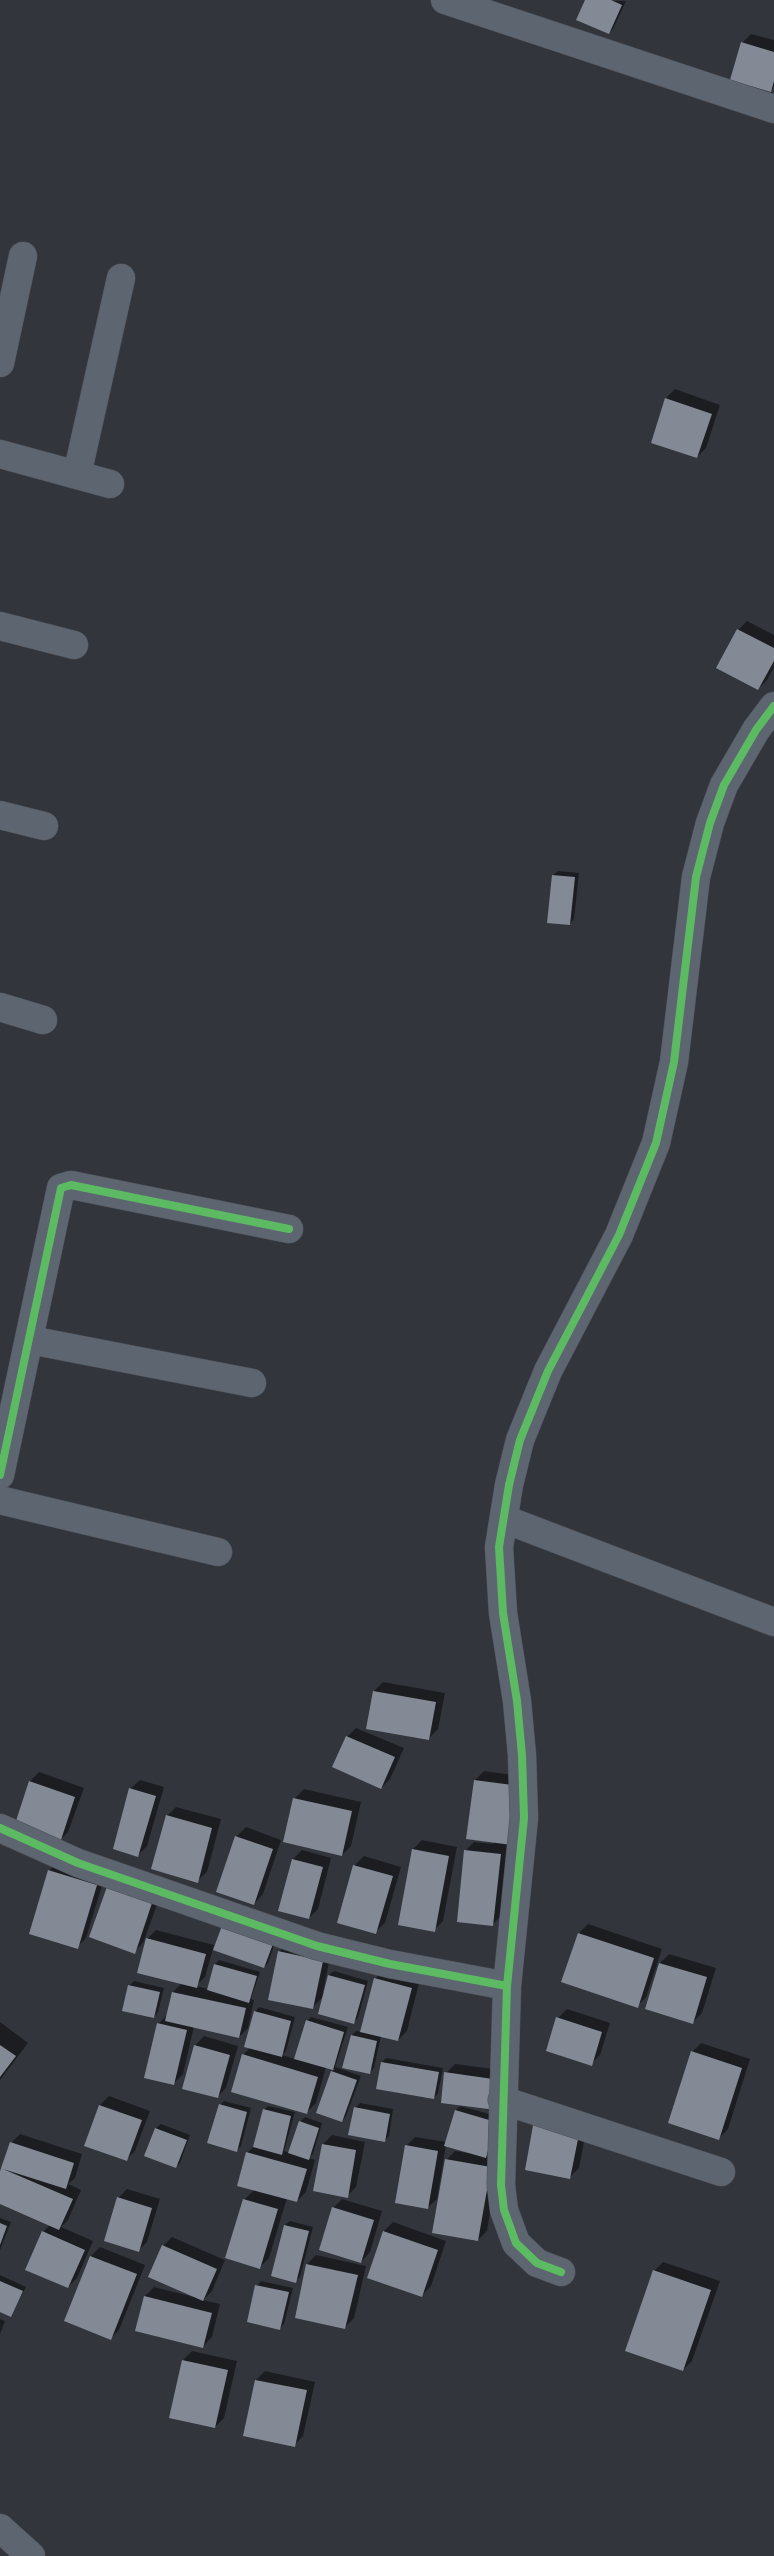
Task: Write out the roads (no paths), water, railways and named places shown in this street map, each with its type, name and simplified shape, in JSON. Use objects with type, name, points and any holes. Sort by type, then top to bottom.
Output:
[{"type":"street","points":[[446,0],[774,109]]},
{"type":"street","points":[[0,363],[23,256]]},
{"type":"street","points":[[77,475],[121,278]]},
{"type":"street","points":[[0,454],[110,484]]},
{"type":"street","points":[[0,626],[74,645]]},
{"type":"street","points":[[561,2272],[538,2263],[525,2254],[516,2243],[509,2227],[501,2186],[502,2100],[507,1986],[524,1818],[522,1755],[517,1701],[503,1613],[499,1547],[520,1440],[548,1371],[619,1235],[656,1143],[674,1062],[696,876],[710,823],[724,785],[756,730],[774,706]]},
{"type":"street","points":[[0,815],[44,826]]},
{"type":"street","points":[[0,1007],[42,1020]]},
{"type":"street","points":[[0,1475],[30,1340],[58,1191],[67,1184],[288,1229]]},
{"type":"street","points":[[30,1340],[252,1383]]},
{"type":"street","points":[[0,1500],[218,1552]]},
{"type":"street","points":[[504,1519],[774,1622]]},
{"type":"street","points":[[0,1828],[78,1863],[317,1946],[390,1964],[507,1986]]},
{"type":"street","points":[[502,2100],[721,2172]]},
{"type":"street","points":[[0,2528],[31,2556]]}]
